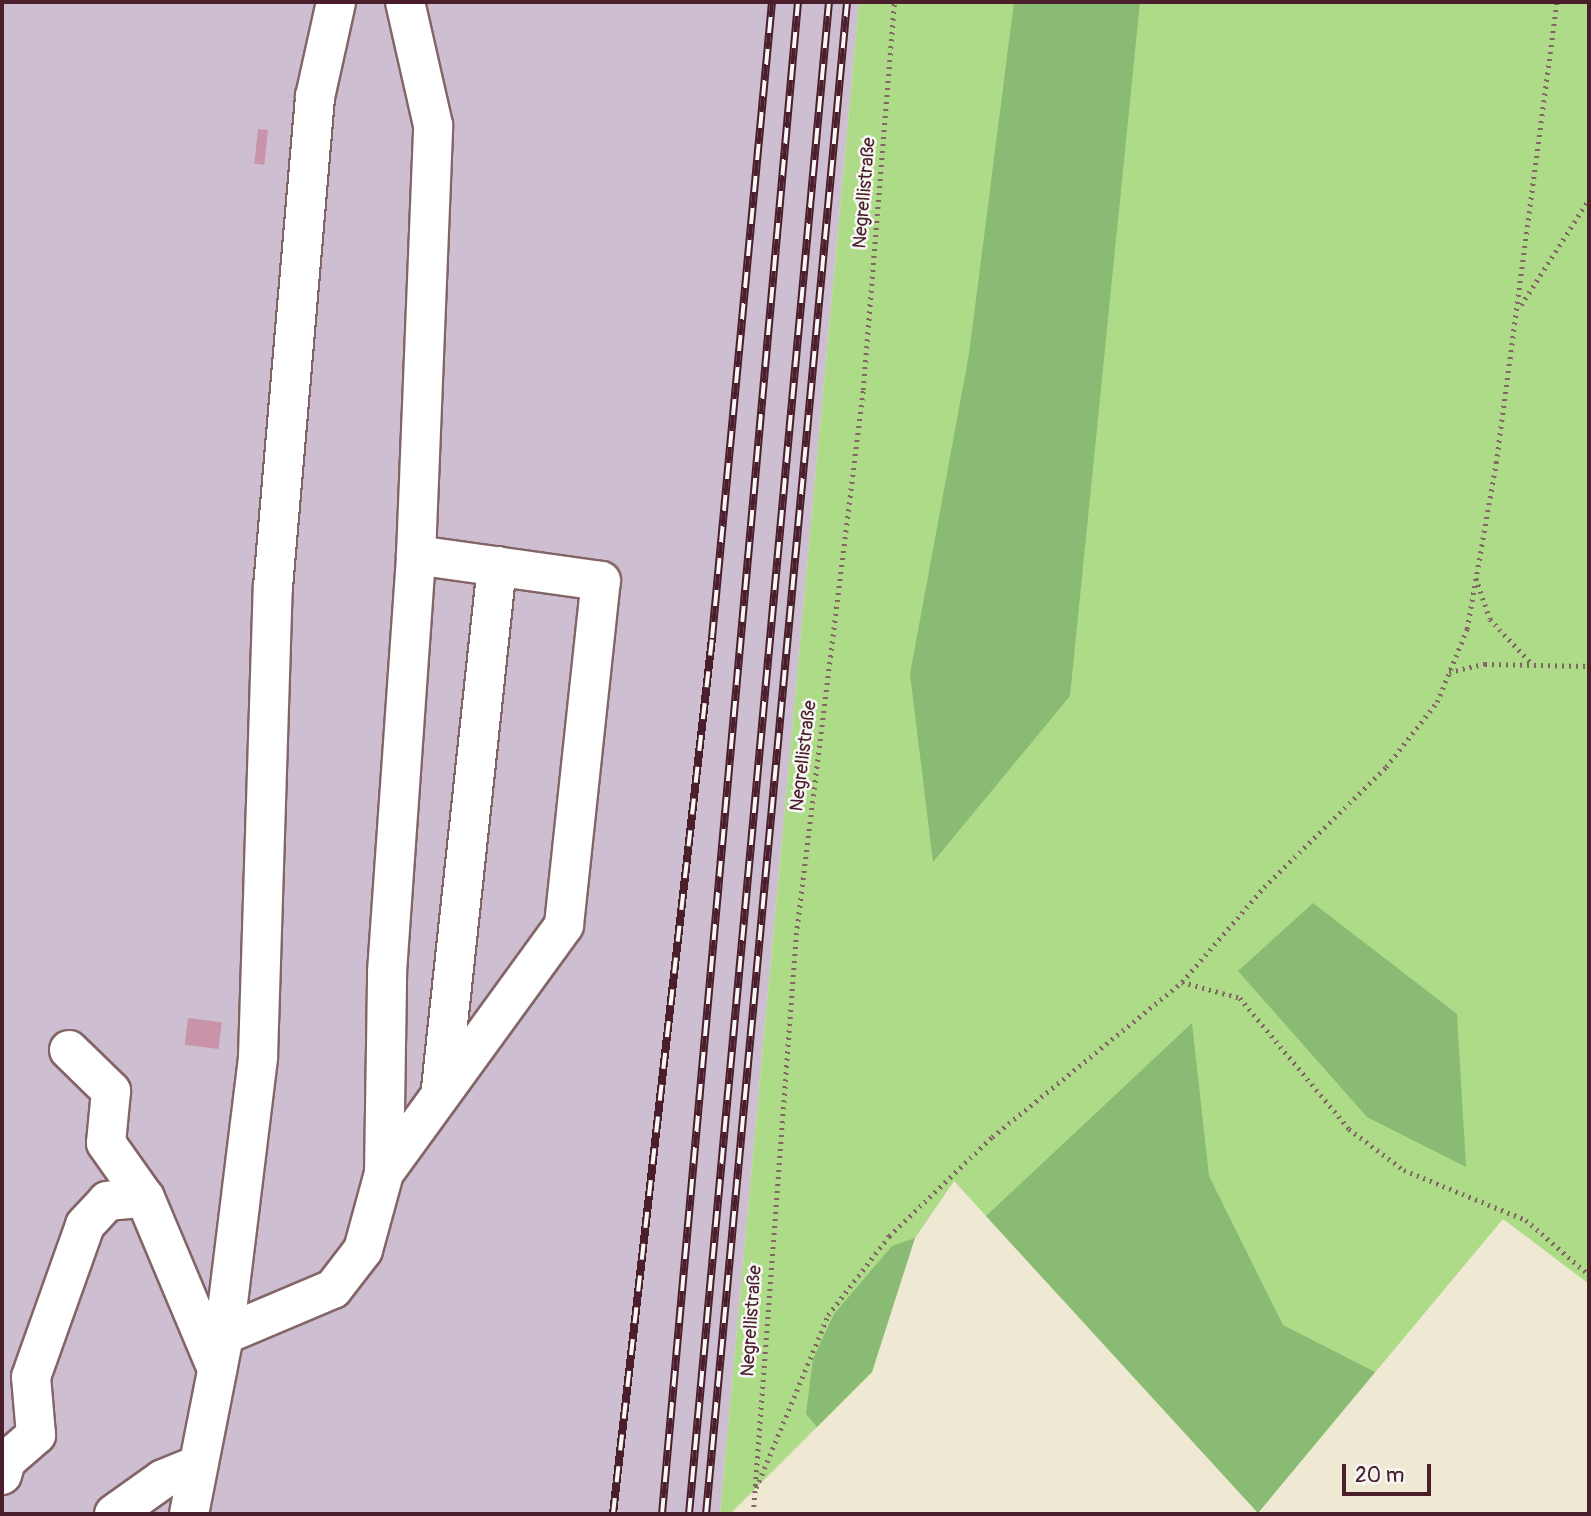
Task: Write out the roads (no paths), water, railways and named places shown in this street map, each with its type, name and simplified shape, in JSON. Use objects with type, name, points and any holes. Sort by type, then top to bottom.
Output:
[{"type":"lane","points":[[189,1514],[221,1352],[266,956],[280,505],[314,97],[337,2]]},
{"type":"lane","points":[[221,1352],[333,1289],[363,1250],[384,1173],[387,972],[416,555],[433,125],[405,2]]},
{"type":"lane","points":[[384,1173],[564,925],[589,730],[601,581],[416,555]]},
{"type":"lane","points":[[440,1095],[497,566]]},
{"type":"lane","points":[[69,1051],[111,1091],[106,1143],[145,1198],[221,1352]]},
{"type":"lane","points":[[3,1465],[36,1436],[31,1377],[85,1225],[107,1201],[145,1198]]},
{"type":"lane","points":[[114,1514],[163,1479],[197,1465]]},
{"type":"railway","points":[[613,1514],[712,638],[772,2]]},
{"type":"railway","points":[[662,1514],[798,2]]},
{"type":"railway","points":[[689,1514],[829,2]]},
{"type":"railway","points":[[706,1514],[847,2]]}]
